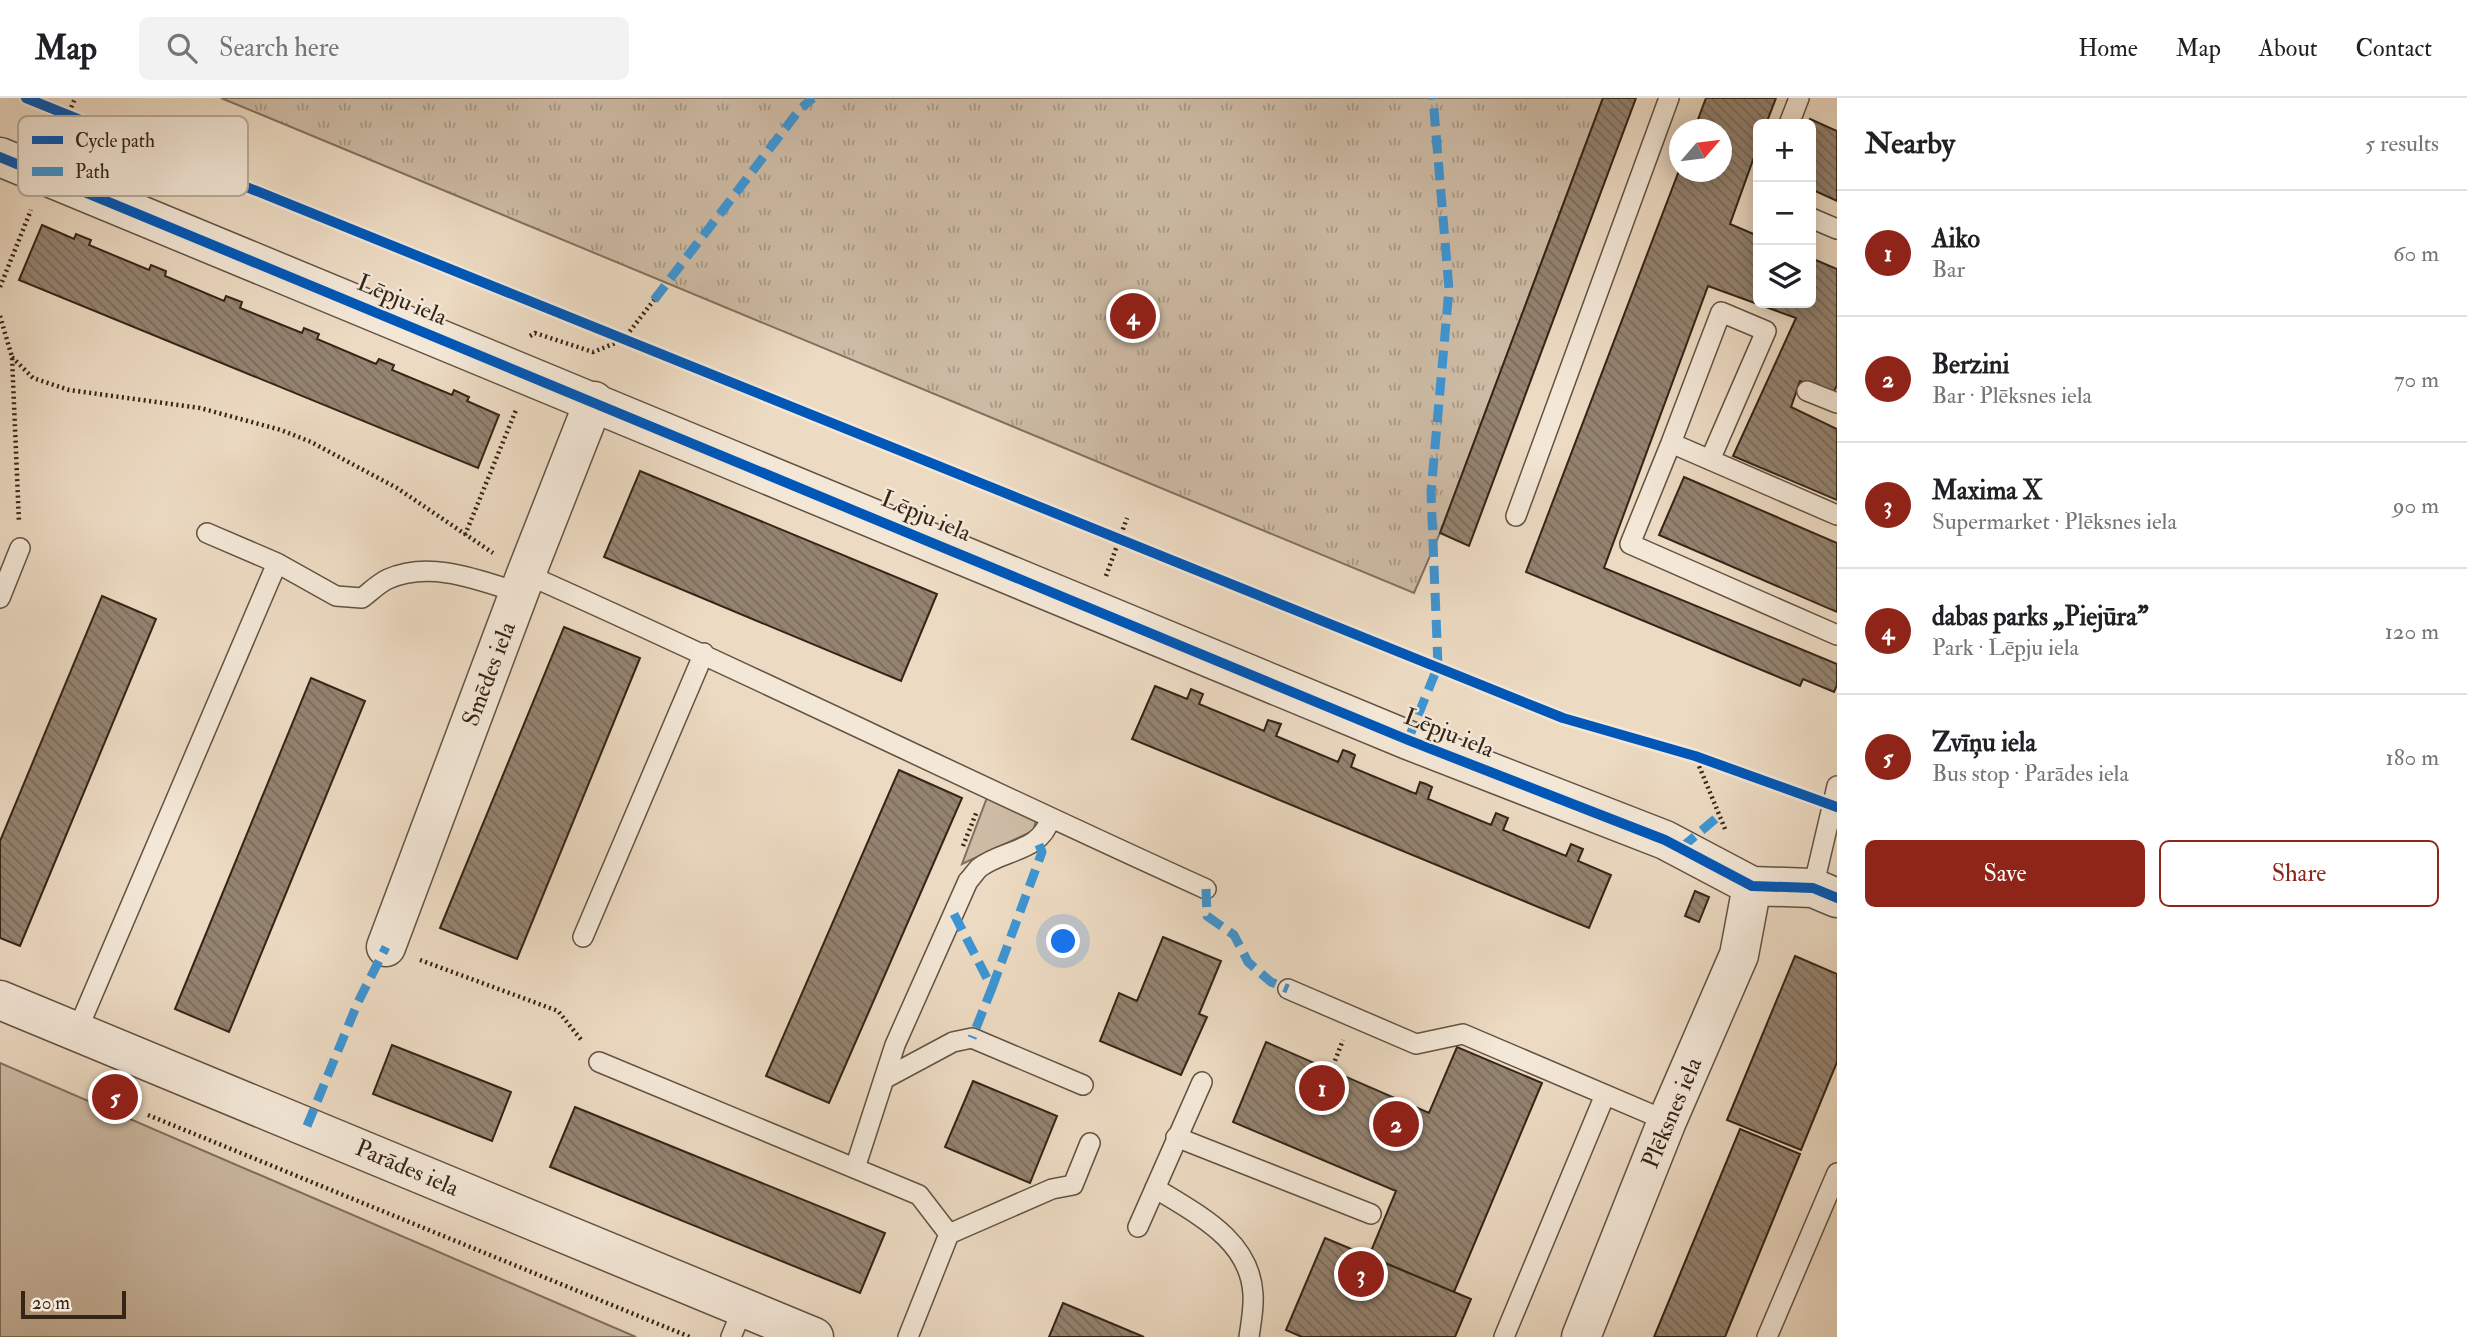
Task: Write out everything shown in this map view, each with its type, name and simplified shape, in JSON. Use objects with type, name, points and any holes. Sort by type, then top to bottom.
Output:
[{"type":"street","name":"Lēpju iela","points":[[0,157],[18,164]]},
{"type":"street","name":"Lēpju iela","points":[[96,196],[1408,740],[1665,840],[1742,882],[1825,893]]},
{"type":"street","name":"Smēdes iela","points":[[386,947],[594,401]]},
{"type":"street","name":"Plēksnes iela","points":[[1581,1337],[1667,1121],[1739,955],[1742,882]]},
{"type":"street","name":"Parādes iela","points":[[0,1000],[77,1031],[737,1322],[814,1337]]},
{"type":"lane","points":[[1516,516],[1669,98]]},
{"type":"lane","points":[[1791,119],[1799,98]]},
{"type":"lane","points":[[1816,220],[1837,229]]},
{"type":"lane","points":[[1710,460],[1766,331],[1721,312],[1630,544],[1837,635]]},
{"type":"lane","points":[[1807,391],[1837,403]]},
{"type":"lane","points":[[1671,443],[1837,515]]},
{"type":"lane","points":[[207,533],[277,563],[336,596],[362,598],[388,579],[421,570],[523,584],[704,653],[1050,819],[1206,889]]},
{"type":"lane","points":[[0,598],[20,548]]},
{"type":"lane","points":[[77,1031],[277,563]]},
{"type":"lane","points":[[583,937],[704,653]]},
{"type":"lane","points":[[1825,893],[1837,786]]},
{"type":"lane","points":[[855,1168],[895,1045],[968,881],[980,868],[1037,840],[1046,832],[1050,819]]},
{"type":"lane","points":[[1288,989],[1416,1044],[1463,1034],[1667,1121]]},
{"type":"lane","points":[[884,1079],[953,1042],[972,1038],[1083,1085]]},
{"type":"lane","points":[[599,1062],[919,1195],[948,1234]]},
{"type":"lane","points":[[1138,1227],[1202,1082]]},
{"type":"lane","points":[[1512,1335],[1605,1095]]},
{"type":"lane","points":[[1177,1138],[1371,1214]]},
{"type":"lane","points":[[908,1337],[948,1234],[1052,1189],[1073,1185],[1090,1143]]},
{"type":"lane","points":[[1767,1337],[1837,1173]]},
{"type":"lane","points":[[1155,1188],[1217,1227],[1243,1257],[1254,1293],[1249,1337]]},
{"type":"path","points":[[62,116],[62,112],[75,98]]},
{"type":"path","points":[[62,112],[71,116]]},
{"type":"path","points":[[0,287],[37,196]]},
{"type":"path","points":[[593,352],[623,340],[654,300]]},
{"type":"path","points":[[0,316],[12,357],[20,548]]},
{"type":"path","points":[[610,335],[636,345]]},
{"type":"path","points":[[12,357],[33,378],[69,390],[200,408],[281,430],[311,442],[397,488],[465,536],[523,584]]},
{"type":"path","points":[[465,536],[530,376]]},
{"type":"path","points":[[1108,569],[1127,518]]},
{"type":"path","points":[[1108,534],[1133,544]]},
{"type":"path","points":[[1690,754],[1733,847],[1742,882]]},
{"type":"path","points":[[1690,754],[1707,760]]},
{"type":"path","points":[[386,947],[558,1011],[599,1062]]},
{"type":"path","points":[[148,1115],[690,1337]]},
{"type":"green space","points":[[221,98],[1603,98],[1440,533],[1414,593]]},
{"type":"green space","points":[[988,795],[1036,821],[1033,831],[962,864]]},
{"type":"green space","points":[[0,1063],[636,1337],[0,1337]]},
{"type":"building","points":[[1603,98],[1636,98],[1469,546],[1440,533]]},
{"type":"building","points":[[1706,98],[1776,98],[1768,119],[1753,119],[1753,160],[1730,224],[1753,234],[1753,302],[1708,286],[1604,568],[1837,664],[1837,685],[1834,692],[1803,679],[1800,686],[1526,572],[1675,182],[1732,182],[1732,119],[1698,119]]},
{"type":"building","points":[[1816,122],[1837,131],[1837,201],[1816,191]]},
{"type":"building","points":[[42,225],[74,239],[76,234],[91,240],[89,245],[149,270],[151,265],[166,271],[165,276],[224,301],[226,296],[242,302],[240,308],[302,333],[304,328],[319,334],[317,339],[376,364],[379,359],[394,365],[392,370],[452,395],[454,390],[469,397],[467,401],[499,415],[478,468],[19,280]]},
{"type":"building","points":[[1816,260],[1837,269],[1837,385],[1833,394],[1800,381],[1791,407],[1837,429],[1837,500],[1733,456],[1796,318],[1768,308],[1816,308]]},
{"type":"building","points":[[640,471],[937,594],[901,681],[604,557]]},
{"type":"building","points":[[1684,477],[1837,543],[1837,612],[1659,535]]},
{"type":"building","points":[[102,596],[156,619],[20,946],[0,938],[0,841]]},
{"type":"building","points":[[564,627],[640,658],[517,959],[440,928]]},
{"type":"building","points":[[311,678],[365,701],[229,1032],[175,1009]]},
{"type":"building","points":[[1155,686],[1187,699],[1191,689],[1203,694],[1199,704],[1264,731],[1268,720],[1281,724],[1276,736],[1338,762],[1343,750],[1349,752],[1355,755],[1351,767],[1416,794],[1420,782],[1426,784],[1432,787],[1428,799],[1491,825],[1496,813],[1508,818],[1503,830],[1566,856],[1571,844],[1583,849],[1578,861],[1611,875],[1589,928],[1132,739]]},
{"type":"building","points":[[899,770],[962,798],[829,1103],[766,1076]]},
{"type":"building","points":[[1695,891],[1709,897],[1699,922],[1685,916]]},
{"type":"building","points":[[1163,937],[1221,961],[1199,1014],[1207,1017],[1181,1075],[1100,1041],[1119,993],[1137,1001]]},
{"type":"building","points":[[1795,956],[1837,974],[1837,1062],[1801,1150],[1727,1120]]},
{"type":"building","points":[[1266,1042],[1429,1113],[1457,1047],[1542,1083],[1454,1292],[1369,1256],[1396,1191],[1233,1122]]},
{"type":"building","points":[[392,1045],[511,1092],[492,1141],[373,1094]]},
{"type":"building","points":[[973,1081],[1057,1116],[1030,1183],[945,1147]]},
{"type":"building","points":[[575,1107],[885,1233],[860,1293],[550,1167]]},
{"type":"building","points":[[1740,1129],[1800,1154],[1725,1337],[1654,1337]]},
{"type":"building","points":[[1325,1238],[1471,1299],[1455,1337],[1302,1337],[1286,1330]]},
{"type":"building","points":[[1063,1303],[1144,1337],[1049,1337]]},
{"type":"marked path","points":[[654,300],[800,109],[813,98]]},
{"type":"marked path","points":[[1408,740],[1438,666],[1431,492],[1449,289],[1433,98]]},
{"type":"marked path","points":[[1681,848],[1720,815]]},
{"type":"marked path","points":[[992,988],[1042,852],[1037,840]]},
{"type":"marked path","points":[[1206,889],[1207,916],[1234,935],[1248,962],[1271,982],[1288,989]]},
{"type":"marked path","points":[[954,914],[992,988],[972,1038]]},
{"type":"marked path","points":[[307,1126],[358,1002],[386,947]]},
{"type":"cycle path","points":[[26,98],[71,116]]},
{"type":"cycle path","points":[[0,157],[18,164]]},
{"type":"cycle path","points":[[248,188],[1563,718],[1695,756],[1837,807]]},
{"type":"cycle path","points":[[94,196],[1408,740],[1665,840],[1752,886],[1813,888],[1837,898]]},
{"type":"place","name":"dabas parks „Piejūra”","points":[[1133,316]]},
{"type":"place","name":"Aiko","points":[[1322,1088]]},
{"type":"place","name":"Zvīņu iela","points":[[115,1097]]},
{"type":"place","name":"Berzini","points":[[1396,1124]]},
{"type":"place","name":"Maxima X","points":[[1361,1274]]}]
